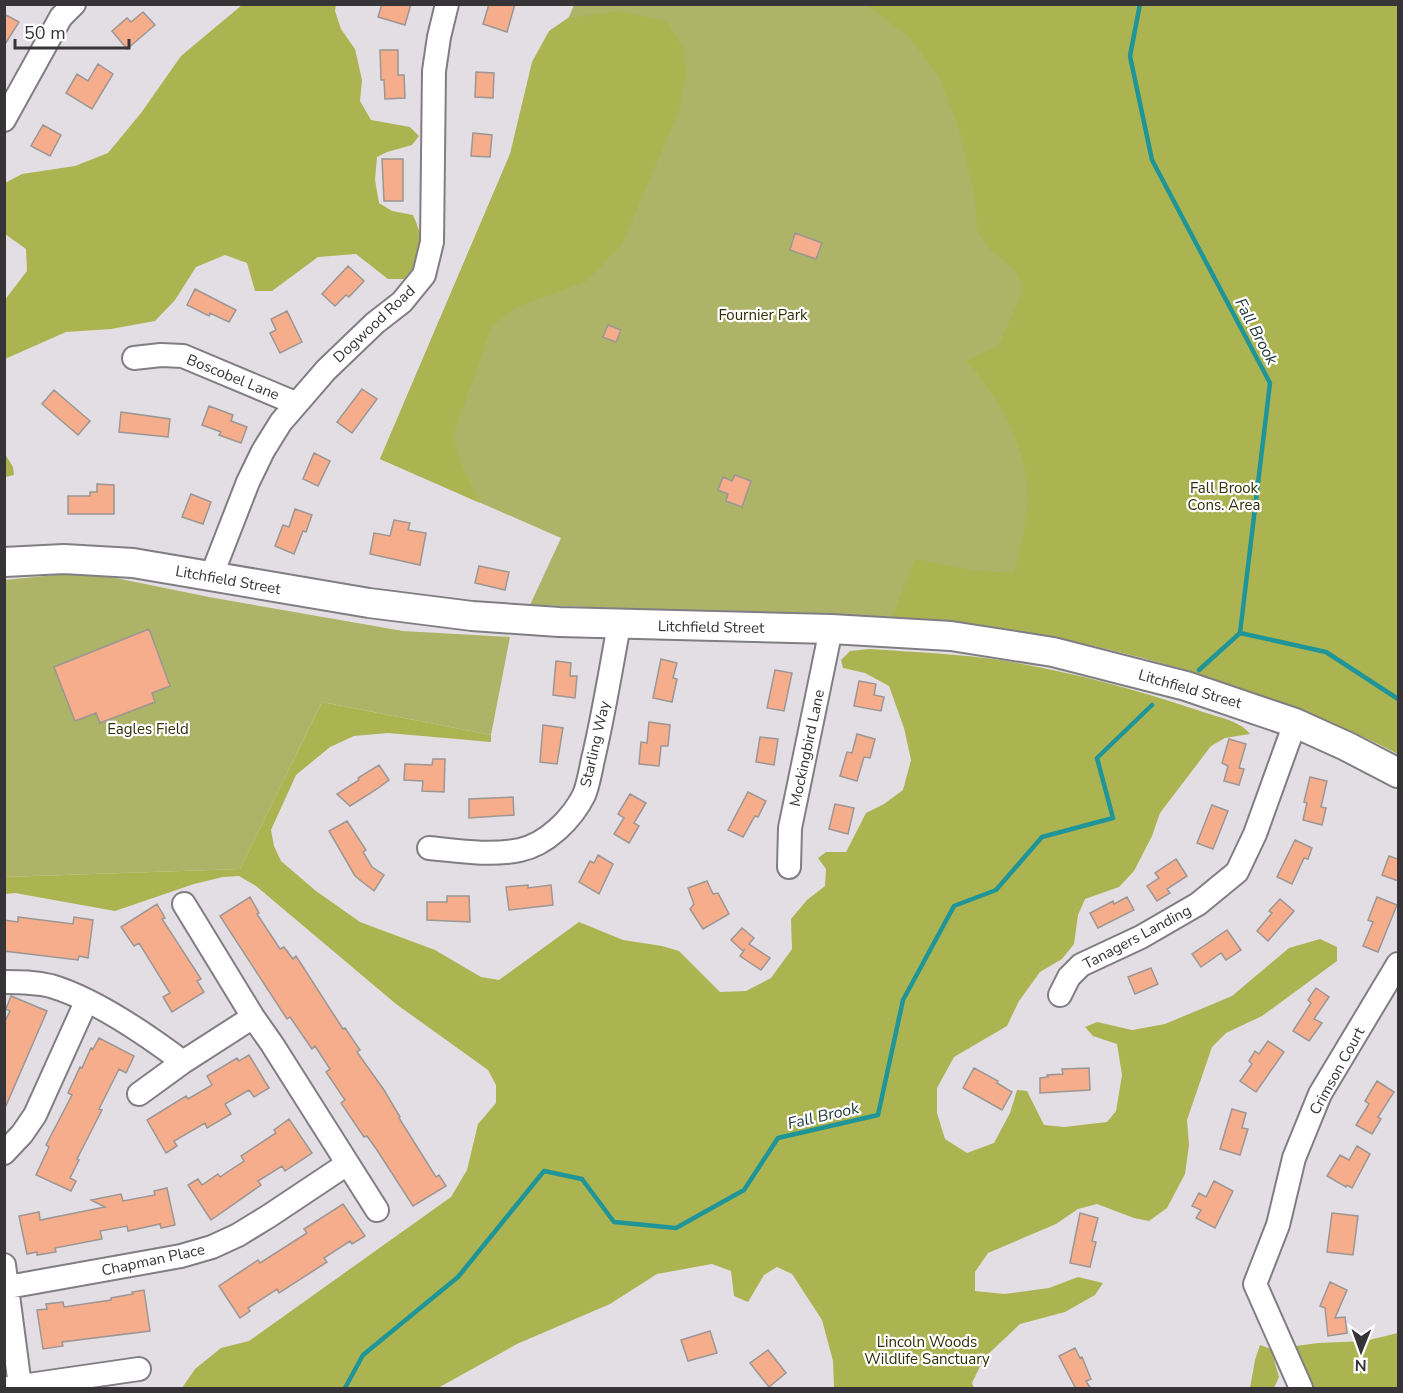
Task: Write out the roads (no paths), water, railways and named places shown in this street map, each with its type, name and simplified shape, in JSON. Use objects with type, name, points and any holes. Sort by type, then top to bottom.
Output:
[{"type":"main road","name":"Litchfield Street","points":[[4,562],[99,559],[369,603],[472,616],[619,625],[831,629],[951,636],[1053,652],[1186,686],[1295,723],[1398,773]]},
{"type":"street","points":[[4,120],[61,17],[74,4]]},
{"type":"street","name":"Dogwood Road","points":[[211,577],[248,482],[262,451],[280,422],[326,370],[375,323],[402,302],[424,275],[432,242],[434,71],[447,4]]},
{"type":"street","name":"Boscobel Lane","points":[[134,358],[161,355],[183,356],[295,403]]},
{"type":"street","name":"Starling Way","points":[[429,848],[478,853],[522,849],[546,838],[567,821],[584,794],[599,734],[619,625]]},
{"type":"street","name":"Mockingbird Lane","points":[[789,867],[790,828],[831,629]]},
{"type":"street","name":"Tanagers Landing","points":[[1060,995],[1069,977],[1081,964],[1141,937],[1198,904],[1237,872],[1255,834],[1295,723]]},
{"type":"street","points":[[184,904],[253,1017],[377,1210]]},
{"type":"street","name":"Crimson Court","points":[[1301,1389],[1254,1284],[1278,1225],[1294,1158],[1320,1094],[1398,964]]},
{"type":"street","points":[[4,982],[24,982],[52,987],[86,1002],[140,1032],[183,1062]]},
{"type":"street","points":[[6,1147],[30,1125],[86,1002]]},
{"type":"street","points":[[139,1094],[183,1062],[253,1017]]},
{"type":"street","name":"Chapman Place","points":[[139,1369],[14,1387],[6,1276],[181,1256],[212,1247],[231,1239],[261,1221],[347,1164]]},
{"type":"waterway","name":"Fall Brook","points":[[1140,4],[1130,56],[1152,160],[1270,383],[1240,633],[1199,670]]},
{"type":"waterway","points":[[1240,633],[1326,652],[1398,699]]},
{"type":"waterway","name":"Fall Brook","points":[[345,1388],[363,1355],[458,1277],[544,1171],[582,1179],[614,1222],[676,1228],[744,1190],[778,1138],[878,1115],[903,1000],[954,906],[996,890],[1042,837],[1113,818],[1097,758],[1152,705]]},
{"type":"park label","name":"Fournier Park","points":[[763,315]]},
{"type":"park label","name":"Fall Brook Cons. Area","points":[[1224,496]]},
{"type":"park label","name":"Eagles Field","points":[[148,729]]},
{"type":"park label","name":"Lincoln Woods Wildlife Sanctuary","points":[[927,1350]]}]
